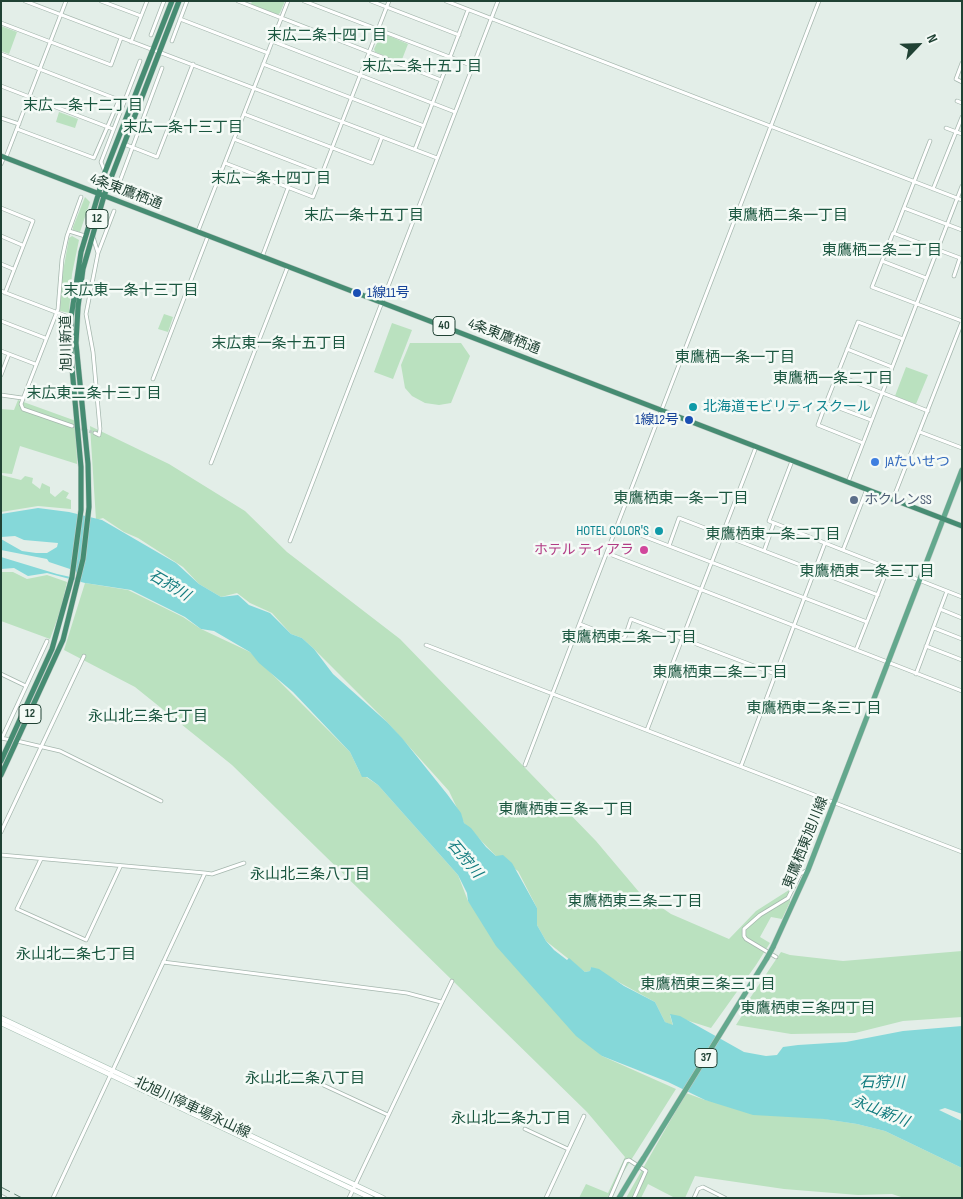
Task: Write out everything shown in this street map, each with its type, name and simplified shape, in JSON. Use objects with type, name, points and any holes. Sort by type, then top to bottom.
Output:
[{"type":"highway","name":"旭川新道","points":[[1,775],[56,638],[72,577],[78,540],[81,510],[81,446],[72,375],[75,282],[85,236],[105,172],[172,1]]},
{"type":"highway","name":"旭川新道","points":[[1,762],[58,652],[76,596],[85,548],[89,507],[87,448],[78,378],[74,319],[83,269],[104,196],[179,1]]},
{"type":"highway","name":"4条東鷹栖通","points":[[4,157],[943,519]]},
{"type":"highway","name":"40","points":[[943,519],[962,526]]},
{"type":"main road","name":"東鷹栖東旭川線","points":[[619,1198],[773,947],[808,870],[835,802],[962,470]]},
{"type":"main road","name":"北旭川停車場永山線","points":[[1,1018],[112,1073]]},
{"type":"main road","name":"北旭川停車場永山線","points":[[1,1023],[354,1187],[383,1198]]},
{"type":"main road","name":"北旭川停車場永山線","points":[[354,1187],[371,1198]]},
{"type":"street","points":[[26,1],[437,158]]},
{"type":"street","points":[[1,164],[30,97],[66,1]]},
{"type":"street","points":[[101,1],[141,16]]},
{"type":"street","points":[[131,42],[147,1]]},
{"type":"street","points":[[151,35],[164,1]]},
{"type":"street","points":[[172,41],[187,1]]},
{"type":"street","points":[[238,1],[442,80]]},
{"type":"street","points":[[198,232],[288,1]]},
{"type":"street","points":[[304,1],[473,66]]},
{"type":"street","points":[[371,1],[459,34]]},
{"type":"street","points":[[224,163],[313,197],[389,1]]},
{"type":"street","points":[[446,1],[962,200]]},
{"type":"street","points":[[290,541],[498,1]]},
{"type":"street","points":[[525,765],[819,1]]},
{"type":"street","points":[[415,150],[468,10]]},
{"type":"street","points":[[172,19],[180,20],[268,53]]},
{"type":"street","points":[[1,23],[111,66],[122,38]]},
{"type":"street","points":[[155,25],[161,28]]},
{"type":"street","points":[[272,41],[455,112]]},
{"type":"street","points":[[1,54],[119,100],[94,158],[18,127],[1,118]]},
{"type":"street","points":[[105,172],[101,162],[140,61]]},
{"type":"street","points":[[962,63],[956,79],[962,82]]},
{"type":"street","points":[[124,144],[157,157],[193,64]]},
{"type":"street","points":[[263,64],[424,126]]},
{"type":"street","points":[[120,181],[162,68]]},
{"type":"street","points":[[151,75],[158,78]]},
{"type":"street","points":[[1,86],[113,129]]},
{"type":"street","points":[[957,101],[962,103]]},
{"type":"street","points":[[244,114],[372,163],[382,137]]},
{"type":"street","points":[[933,189],[962,117]]},
{"type":"street","points":[[946,128],[962,134]]},
{"type":"street","points":[[234,139],[322,173]]},
{"type":"street","points":[[894,499],[962,322],[872,287],[930,141]]},
{"type":"street","points":[[848,482],[962,186]]},
{"type":"street","points":[[262,257],[288,188]]},
{"type":"street","points":[[72,426],[23,409],[21,404],[56,313],[62,259],[69,231],[81,197]]},
{"type":"street","points":[[1,208],[33,221],[3,292],[74,319],[87,319]]},
{"type":"street","points":[[904,208],[962,230]]},
{"type":"street","points":[[94,433],[99,435],[100,429],[93,352],[87,319],[89,296],[98,253],[114,211]]},
{"type":"street","points":[[69,231],[85,236]]},
{"type":"street","points":[[894,233],[960,258],[954,276]]},
{"type":"street","points":[[92,234],[98,253]]},
{"type":"street","points":[[1,236],[22,245]]},
{"type":"street","points":[[153,379],[208,236]]},
{"type":"street","points":[[882,261],[926,278]]},
{"type":"street","points":[[1,264],[13,268]]},
{"type":"street","points":[[211,463],[288,266]]},
{"type":"street","points":[[1,321],[45,338]]},
{"type":"street","points":[[863,443],[818,425],[837,375],[858,322],[903,339]]},
{"type":"street","points":[[848,349],[892,367]]},
{"type":"street","points":[[1,351],[35,364]]},
{"type":"street","points":[[1,375],[9,354]]},
{"type":"street","points":[[837,375],[928,411]]},
{"type":"street","points":[[1,395],[22,398]]},
{"type":"street","points":[[826,404],[872,420]]},
{"type":"street","points":[[920,432],[962,448]]},
{"type":"street","points":[[647,730],[757,446]]},
{"type":"street","points":[[793,460],[769,521],[961,596]]},
{"type":"street","points":[[843,550],[867,489]]},
{"type":"street","points":[[669,546],[679,518],[878,595]]},
{"type":"street","points":[[764,551],[774,523]]},
{"type":"street","points":[[617,526],[867,622]]},
{"type":"street","points":[[741,766],[824,543]]},
{"type":"street","points":[[607,553],[962,691]]},
{"type":"street","points":[[856,650],[888,568]]},
{"type":"street","points":[[916,674],[947,591]]},
{"type":"street","points":[[940,610],[962,618]]},
{"type":"street","points":[[580,624],[620,640],[625,637],[632,619],[776,674]]},
{"type":"street","points":[[934,628],[962,639]]},
{"type":"street","points":[[46,641],[2,738],[42,745],[60,751],[161,800]]},
{"type":"street","points":[[426,645],[962,852]]},
{"type":"street","points":[[926,646],[962,660]]},
{"type":"street","points":[[1,832],[84,656]]},
{"type":"street","points":[[1,674],[26,686]]},
{"type":"street","points":[[1,856],[212,874],[244,864]]},
{"type":"street","points":[[41,859],[17,909],[86,940],[120,867]]},
{"type":"street","points":[[776,957],[746,939],[744,929],[760,915],[788,898],[800,874],[808,870]]},
{"type":"street","points":[[53,1198],[205,873]]},
{"type":"street","points":[[163,962],[407,993],[441,1002]]},
{"type":"street","points":[[349,1198],[452,981]]},
{"type":"street","points":[[321,1084],[388,1115]]},
{"type":"street","points":[[546,1198],[584,1116]]},
{"type":"street","points":[[525,1129],[568,1149]]},
{"type":"street","points":[[610,1198],[625,1162],[629,1160],[646,1171],[634,1198]]},
{"type":"street","points":[[694,1198],[698,1189],[703,1187],[725,1198]]},
{"type":"green space","points":[[252,1],[285,1],[280,13],[277,15],[251,4]]},
{"type":"green space","points":[[1,26],[17,32],[9,54],[1,51]]},
{"type":"green space","points":[[382,33],[408,44],[401,62],[375,52],[374,49]]},
{"type":"green space","points":[[59,112],[78,119],[75,128],[56,122]]},
{"type":"green space","points":[[85,197],[90,202],[80,232],[73,230],[73,227]]},
{"type":"green space","points":[[72,236],[79,240],[72,274],[69,313],[60,311],[62,277],[69,238]]},
{"type":"green space","points":[[164,314],[173,317],[168,332],[158,329]]},
{"type":"green space","points":[[392,323],[412,330],[393,379],[374,372]]},
{"type":"green space","points":[[410,343],[461,343],[470,356],[451,403],[439,405],[425,403],[412,396],[405,388],[401,365]]},
{"type":"green space","points":[[906,367],[928,375],[916,404],[895,396]]},
{"type":"green space","points":[[18,400],[76,421],[77,464],[20,446],[12,474],[2,473],[1,475],[1,409],[14,410]]},
{"type":"green space","points":[[90,426],[169,464],[245,511],[287,552],[400,639],[596,841],[639,892],[671,914],[729,939],[756,911],[789,890],[790,902],[782,919],[771,917],[760,937],[770,943],[711,1028],[670,1015],[673,1026],[665,1022],[655,1002],[591,967],[590,971],[585,972],[546,941],[537,925],[537,908],[518,871],[496,856],[464,823],[449,791],[387,722],[314,649],[302,638],[291,634],[272,613],[250,603],[237,593],[221,597],[199,584],[183,567],[138,538],[124,532],[103,518],[96,520]]},
{"type":"green space","points":[[1,475],[21,480],[25,476],[33,478],[32,483],[40,489],[42,483],[50,487],[50,493],[55,497],[63,490],[69,493],[66,498],[71,500],[71,509],[38,506],[1,512]]},
{"type":"green space","points":[[1,572],[13,572],[27,579],[47,575],[67,582],[61,609],[50,639],[1,621]]},
{"type":"green space","points":[[85,583],[128,590],[183,617],[201,629],[250,652],[350,752],[360,773],[378,785],[458,875],[468,901],[602,1056],[676,1089],[607,1198],[579,1198],[586,1184],[608,1193],[625,1157],[587,1112],[232,765],[135,687],[64,650]]},
{"type":"green space","points":[[962,951],[962,1017],[903,1021],[855,1033],[791,1034],[736,1025],[744,1007],[781,952],[790,955],[843,961]]},
{"type":"green space","points":[[686,1093],[705,1100],[857,1124],[885,1131],[962,1168],[962,1198],[904,1198],[892,1194],[858,1195],[784,1189],[695,1176],[685,1198],[675,1198],[648,1184],[641,1198],[626,1198]]},
{"type":"water","name":"石狩川","points":[[38,508],[69,512],[102,520],[176,563],[199,584],[221,597],[238,595],[249,605],[270,613],[291,634],[302,638],[314,649],[333,674],[387,722],[402,738],[461,813],[464,823],[471,828],[486,847],[496,856],[503,855],[512,863],[537,908],[537,925],[546,941],[554,950],[567,960],[569,958],[585,972],[590,971],[591,967],[599,969],[624,986],[655,1002],[665,1022],[673,1025],[670,1014],[680,1016],[744,1052],[766,1056],[777,1055],[783,1047],[846,1042],[903,1031],[962,1026],[962,1114],[945,1108],[939,1110],[962,1121],[962,1168],[885,1131],[824,1119],[753,1115],[705,1100],[668,1082],[602,1056],[576,1036],[496,946],[468,901],[467,893],[458,875],[378,785],[367,777],[362,777],[350,752],[293,692],[259,663],[250,652],[214,631],[201,629],[185,617],[131,590],[85,583],[47,573],[28,576],[14,568],[1,569],[1,557],[57,574],[75,578],[77,576],[76,571],[49,562],[47,559],[1,550],[1,539],[22,551],[36,553],[47,553],[57,547],[58,543],[24,540],[15,536],[1,537],[1,514]]},
{"type":"tunnel","points":[[72,426],[95,433]]},
{"type":"railway","points":[[1,1187],[22,1198]]},
{"type":"place","name":"1線11号","points":[[357,293]]},
{"type":"place","name":"北海道モビリティスクール","points":[[693,407]]},
{"type":"place","name":"1線12号","points":[[689,420]]},
{"type":"place","name":"JAたいせつ","points":[[875,462]]},
{"type":"place","name":"ホクレンSS","points":[[854,500]]},
{"type":"place","name":"HOTEL COLOR'S","points":[[659,531]]},
{"type":"place","name":"ホテル ティアラ","points":[[644,550]]},
{"type":"district","name":"末広二条十四丁目","points":[[327,36]]},
{"type":"district","name":"末広二条十五丁目","points":[[422,67]]},
{"type":"district","name":"末広一条十二丁目","points":[[83,106]]},
{"type":"district","name":"末広一条十三丁目","points":[[183,128]]},
{"type":"district","name":"末広一条十四丁目","points":[[271,179]]},
{"type":"district","name":"末広一条十五丁目","points":[[364,216]]},
{"type":"district","name":"東鷹栖二条一丁目","points":[[788,216]]},
{"type":"district","name":"東鷹栖二条二丁目","points":[[882,251]]},
{"type":"district","name":"末広東一条十三丁目","points":[[131,291]]},
{"type":"district","name":"末広東一条十五丁目","points":[[279,344]]},
{"type":"district","name":"東鷹栖一条一丁目","points":[[735,358]]},
{"type":"district","name":"東鷹栖一条二丁目","points":[[833,379]]},
{"type":"district","name":"末広東二条十三丁目","points":[[94,394]]},
{"type":"district","name":"東鷹栖東一条一丁目","points":[[681,499]]},
{"type":"district","name":"東鷹栖東一条二丁目","points":[[773,535]]},
{"type":"district","name":"東鷹栖東一条三丁目","points":[[867,572]]},
{"type":"district","name":"東鷹栖東二条一丁目","points":[[629,638]]},
{"type":"district","name":"東鷹栖東二条二丁目","points":[[720,673]]},
{"type":"district","name":"東鷹栖東二条三丁目","points":[[814,709]]},
{"type":"district","name":"永山北三条七丁目","points":[[148,717]]},
{"type":"district","name":"東鷹栖東三条一丁目","points":[[566,810]]},
{"type":"district","name":"永山北三条八丁目","points":[[310,875]]},
{"type":"district","name":"東鷹栖東三条二丁目","points":[[635,902]]},
{"type":"district","name":"永山北二条七丁目","points":[[76,955]]},
{"type":"district","name":"東鷹栖東三条三丁目","points":[[708,985]]},
{"type":"district","name":"東鷹栖東三条四丁目","points":[[808,1009]]},
{"type":"district","name":"永山北二条八丁目","points":[[305,1079]]},
{"type":"district","name":"永山北二条九丁目","points":[[511,1119]]},
{"type":"water label","name":"永山新川","points":[[880,1112]]}]
